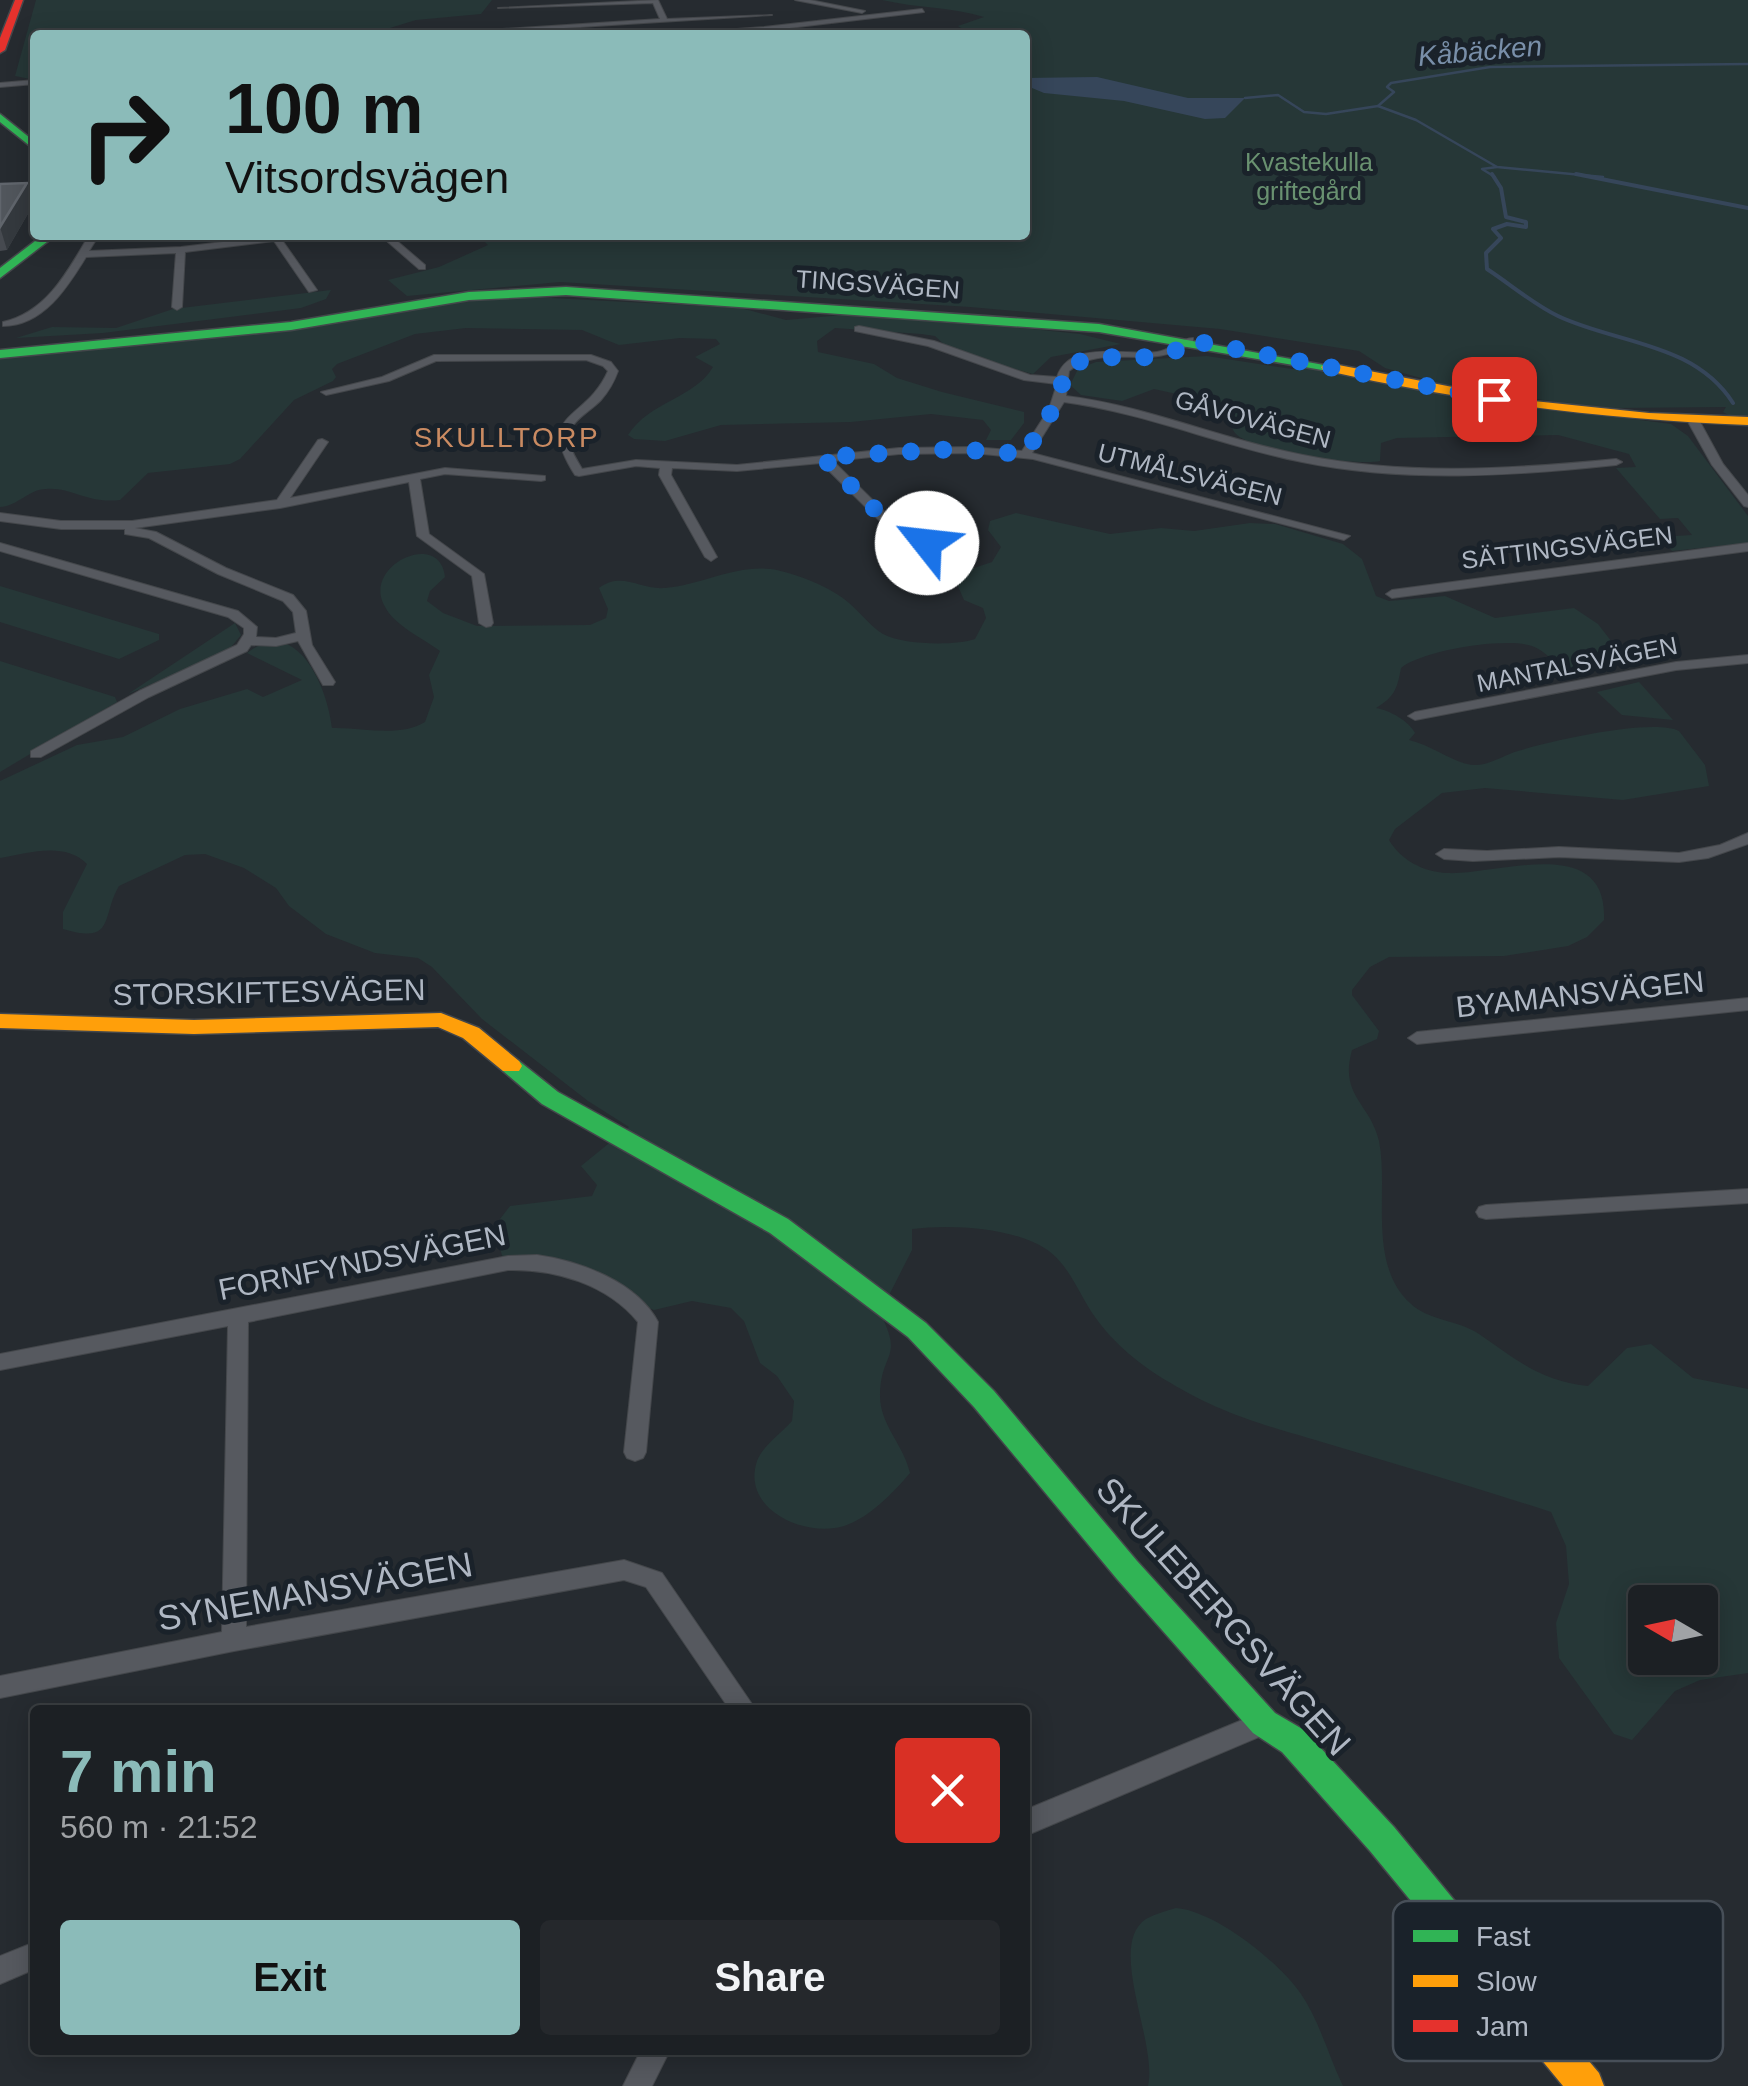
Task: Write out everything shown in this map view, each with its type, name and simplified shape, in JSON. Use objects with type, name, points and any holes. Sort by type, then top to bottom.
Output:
[{"type":"street","points":[[0,50],[20,0]]},
{"type":"street","points":[[546,0],[560,5],[572,30],[769,15]]},
{"type":"street","points":[[501,8],[655,0],[664,20]]},
{"type":"street","points":[[798,0],[872,14]]},
{"type":"street","points":[[761,3],[778,27]]},
{"type":"street","points":[[733,30],[922,10]]},
{"type":"street","points":[[476,20],[478,30]]},
{"type":"street","points":[[0,85],[30,82]]},
{"type":"street","points":[[0,116],[30,143]]},
{"type":"street","points":[[0,274],[44,240]]},
{"type":"street","points":[[7,324],[30,318],[91,240]]},
{"type":"street","points":[[84,254],[181,250],[268,240]]},
{"type":"street","points":[[278,240],[312,290]]},
{"type":"street","points":[[391,240],[422,267]]},
{"type":"street","points":[[177,306],[181,250]]},
{"type":"street","name":"TINGSVÄGEN","points":[[0,354],[274,328],[469,296],[547,291],[1024,321],[1189,340],[1501,400],[1692,420],[1748,421]]},
{"type":"street","points":[[859,329],[930,343],[1028,378],[1061,382]]},
{"type":"street","points":[[1025,454],[1060,398],[1064,370],[1077,361],[1170,353],[1189,340]]},
{"type":"street","name":"UTMÅLSVÄGEN","points":[[326,392],[385,379],[434,358],[595,358],[611,368],[609,384],[560,435],[562,447],[579,473],[622,464],[724,469],[822,457],[954,449],[1025,454],[1344,536]]},
{"type":"street","name":"GÅVOVÄGEN","points":[[1060,398],[1127,409],[1265,451],[1369,468],[1445,470],[1616,462]]},
{"type":"street","points":[[1692,420],[1718,465],[1748,503]]},
{"type":"street","points":[[280,504],[279,500],[322,442]]},
{"type":"street","points":[[822,457],[898,532],[927,543]]},
{"type":"street","points":[[666,466],[664,476],[711,557]]},
{"type":"street","points":[[0,517],[62,525],[112,526],[280,504],[459,470],[542,478]]},
{"type":"street","points":[[414,478],[423,536],[478,574],[486,623]]},
{"type":"street","points":[[112,526],[152,535],[222,571],[288,598],[299,610],[301,636],[328,682]]},
{"type":"street","points":[[0,547],[233,614],[250,627],[248,642]]},
{"type":"street","name":"SÄTTINGSVÄGEN","points":[[1392,594],[1748,548]]},
{"type":"street","points":[[36,754],[248,642],[301,636]]},
{"type":"street","name":"MANTALSVÄGEN","points":[[1415,716],[1676,666],[1748,659]]},
{"type":"street","points":[[1444,854],[1470,858],[1563,852],[1700,858],[1748,838]]},
{"type":"street","name":"BYAMANSVÄGEN","points":[[1417,1038],[1748,1004]]},
{"type":"street","name":"STORSKIFTESVÄGEN","points":[[0,1020],[194,1026],[442,1020],[471,1034],[550,1098],[778,1226]]},
{"type":"street","points":[[1486,1212],[1748,1196]]},
{"type":"street","name":"SKULEBERGSVÄGEN","points":[[778,1226],[876,1298],[949,1362],[1264,1722],[1293,1741],[1433,1901]]},
{"type":"street","name":"FORNFYNDSVÄGEN","points":[[0,1362],[508,1263],[566,1266],[584,1272],[634,1304],[648,1322],[635,1452]]},
{"type":"street","points":[[234,1640],[238,1316]]},
{"type":"street","name":"SYNEMANSVÄGEN","points":[[0,1687],[234,1640],[624,1570],[644,1574],[661,1588],[741,1705]]},
{"type":"street","points":[[1030,1821],[1264,1722]]},
{"type":"street","points":[[0,1970],[30,1957]]},
{"type":"street","points":[[636,2086],[653,2055]]},
{"type":"street","name":"SKULEBERGSVÄGEN","points":[[1565,2061],[1586,2086]]},
{"type":"green space","points":[[36,0],[492,0],[481,14],[416,20],[389,30],[30,30],[30,79],[15,76]]},
{"type":"green space","name":"Kvastekulla griftegård","points":[[882,0],[1748,0],[1748,417],[1730,416],[1723,412],[1726,407],[1616,408],[1446,385],[1385,368],[1359,351],[1220,329],[970,307],[560,282],[407,296],[388,280],[439,267],[488,245],[483,240],[1030,240],[1030,30],[964,30],[958,26],[984,17]]},
{"type":"green space","points":[[331,290],[326,299],[301,308],[103,333],[16,338],[52,327],[116,328],[173,309]]},
{"type":"green space","points":[[532,297],[741,308],[786,320],[843,315],[1032,329],[1080,334],[1121,344],[1051,357],[1033,374],[951,351],[935,336],[835,328],[817,341],[818,352],[874,364],[897,378],[1024,412],[1024,423],[1011,440],[986,440],[991,430],[983,420],[931,414],[851,422],[721,425],[665,441],[628,435],[648,415],[705,378],[713,367],[695,357],[720,344],[716,339],[680,338],[619,345],[582,330],[466,328],[415,334],[337,364],[332,369],[336,377],[333,381],[294,400],[240,459],[230,464],[148,473],[120,500],[98,500],[46,489],[0,507],[0,359],[308,328],[458,302]]},
{"type":"green space","points":[[1207,356],[1292,369],[1317,368],[1470,398],[1671,424],[1688,436],[1748,516],[1748,543],[1672,551],[1659,537],[1692,535],[1678,518],[1660,519],[1616,468],[1636,467],[1629,454],[1558,435],[1397,438],[1381,443],[1380,461],[1328,459],[1282,452],[1245,440],[1233,431],[1227,412],[1190,397],[1154,389],[1122,401],[1081,395],[1070,385],[1078,369],[1096,362]]},
{"type":"green space","points":[[1016,513],[1110,534],[1275,524],[1343,544],[1362,559],[1376,596],[1389,601],[1445,596],[1495,618],[1574,608],[1598,624],[1625,659],[1579,672],[1565,669],[1532,646],[1503,643],[1465,647],[1427,656],[1401,668],[1394,692],[1376,708],[1408,724],[1415,733],[1409,740],[1466,764],[1485,764],[1518,751],[1576,737],[1647,727],[1679,731],[1705,765],[1709,786],[1623,800],[1485,788],[1442,793],[1395,829],[1389,840],[1400,853],[1414,864],[1438,872],[1545,864],[1569,867],[1588,876],[1600,893],[1604,920],[1587,937],[1568,946],[1504,956],[1389,957],[1370,967],[1352,995],[1379,1031],[1377,1039],[1352,1050],[1349,1078],[1379,1141],[1382,1226],[1388,1268],[1397,1287],[1417,1309],[1471,1329],[1530,1368],[1571,1383],[1588,1386],[1627,1348],[1651,1344],[1693,1378],[1748,1389],[1748,1673],[1700,1680],[1675,1691],[1632,1740],[1614,1734],[1559,1658],[1556,1623],[1569,1584],[1566,1546],[1551,1512],[1268,1426],[1190,1394],[1148,1369],[1119,1345],[1095,1317],[1068,1272],[1046,1249],[999,1232],[963,1227],[912,1229],[912,1250],[880,1313],[891,1348],[881,1380],[881,1405],[910,1473],[880,1504],[844,1526],[811,1528],[795,1523],[767,1506],[758,1493],[755,1478],[760,1455],[792,1421],[794,1401],[777,1376],[760,1363],[744,1321],[731,1308],[692,1301],[654,1310],[630,1300],[605,1281],[503,1259],[494,1227],[510,1206],[592,1196],[597,1185],[581,1166],[629,1127],[588,1101],[482,1019],[432,967],[418,958],[375,953],[326,934],[289,906],[276,888],[244,868],[205,854],[185,855],[119,886],[104,925],[92,933],[80,933],[63,929],[63,912],[87,864],[57,851],[0,858],[0,781],[77,745],[123,737],[180,709],[247,689],[263,697],[302,680],[247,653],[265,643],[281,642],[307,661],[324,695],[332,728],[392,731],[425,722],[434,697],[429,675],[440,651],[395,619],[384,605],[380,590],[384,577],[405,558],[418,554],[440,563],[445,577],[430,591],[427,601],[443,613],[477,626],[590,625],[606,618],[608,609],[599,588],[608,583],[624,581],[665,588],[744,570],[771,569],[833,592],[892,638],[955,643],[975,639],[986,618],[983,608],[964,600],[953,575],[992,562],[1001,547],[988,530],[990,521]]},
{"type":"green space","points":[[0,586],[159,634],[159,640],[119,659],[0,622]]},
{"type":"green space","points":[[235,623],[241,635],[227,652],[128,694]]},
{"type":"green space","points":[[0,661],[115,697],[117,702],[0,772]]},
{"type":"green space","points":[[1639,682],[1673,720],[1622,715],[1597,692]]},
{"type":"green space","points":[[1176,1908],[1192,1911],[1227,1928],[1262,1953],[1291,1981],[1313,2015],[1343,2086],[1148,2086],[1149,2068],[1131,1950],[1135,1932],[1146,1919]]},
{"type":"water","points":[[1097,77],[1188,98],[1245,98],[1225,118],[1205,119],[1124,101],[1044,93],[1030,87],[1030,78]]},
{"type":"building","points":[[27,183],[0,227],[0,184]]},
{"type":"waterway","name":"Kåbäcken","points":[[1378,106],[1394,92],[1387,87],[1391,83],[1490,67],[1748,64]]},
{"type":"waterway","name":"Kåbäcken","points":[[1245,98],[1278,95],[1304,112],[1326,114],[1378,106]]},
{"type":"waterway","points":[[1378,106],[1416,120],[1497,167]]},
{"type":"waterway","points":[[1493,176],[1482,169],[1497,167]]},
{"type":"waterway","points":[[1497,167],[1580,175]]},
{"type":"waterway","points":[[1576,174],[1580,175]]},
{"type":"waterway","points":[[1580,175],[1603,177]]},
{"type":"waterway","points":[[1580,175],[1748,208]]},
{"type":"waterway","points":[[1493,176],[1501,188],[1506,217],[1526,222],[1526,227],[1507,224],[1493,229],[1501,238],[1486,253],[1487,269],[1558,316],[1676,356],[1717,383],[1733,403]]},
{"type":"traffic: fast","points":[[0,117],[30,143]]},
{"type":"traffic: fast","points":[[0,274],[44,240]]},
{"type":"traffic: fast","points":[[0,354],[291,326],[469,296],[566,291],[1099,328],[1328,367]]},
{"type":"traffic: fast","points":[[511,1066],[550,1098],[779,1226],[917,1330],[984,1399],[1127,1570],[1264,1723],[1293,1741],[1433,1901]]},
{"type":"traffic: slow","points":[[1328,367],[1515,403],[1649,417],[1748,421]]},
{"type":"traffic: slow","points":[[0,1021],[194,1027],[441,1020],[471,1033],[511,1066]]},
{"type":"traffic: slow","points":[[1565,2061],[1586,2086]]},
{"type":"traffic: jam","points":[[0,50],[19,0]]},
{"type":"district","name":"SKULLTORP","points":[[507,437]]},
{"type":"route","points":[[927,543],[898,532],[822,457],[954,449],[1025,454],[1060,398],[1064,370],[1087,358],[1170,353],[1189,340],[1494,399]]}]
